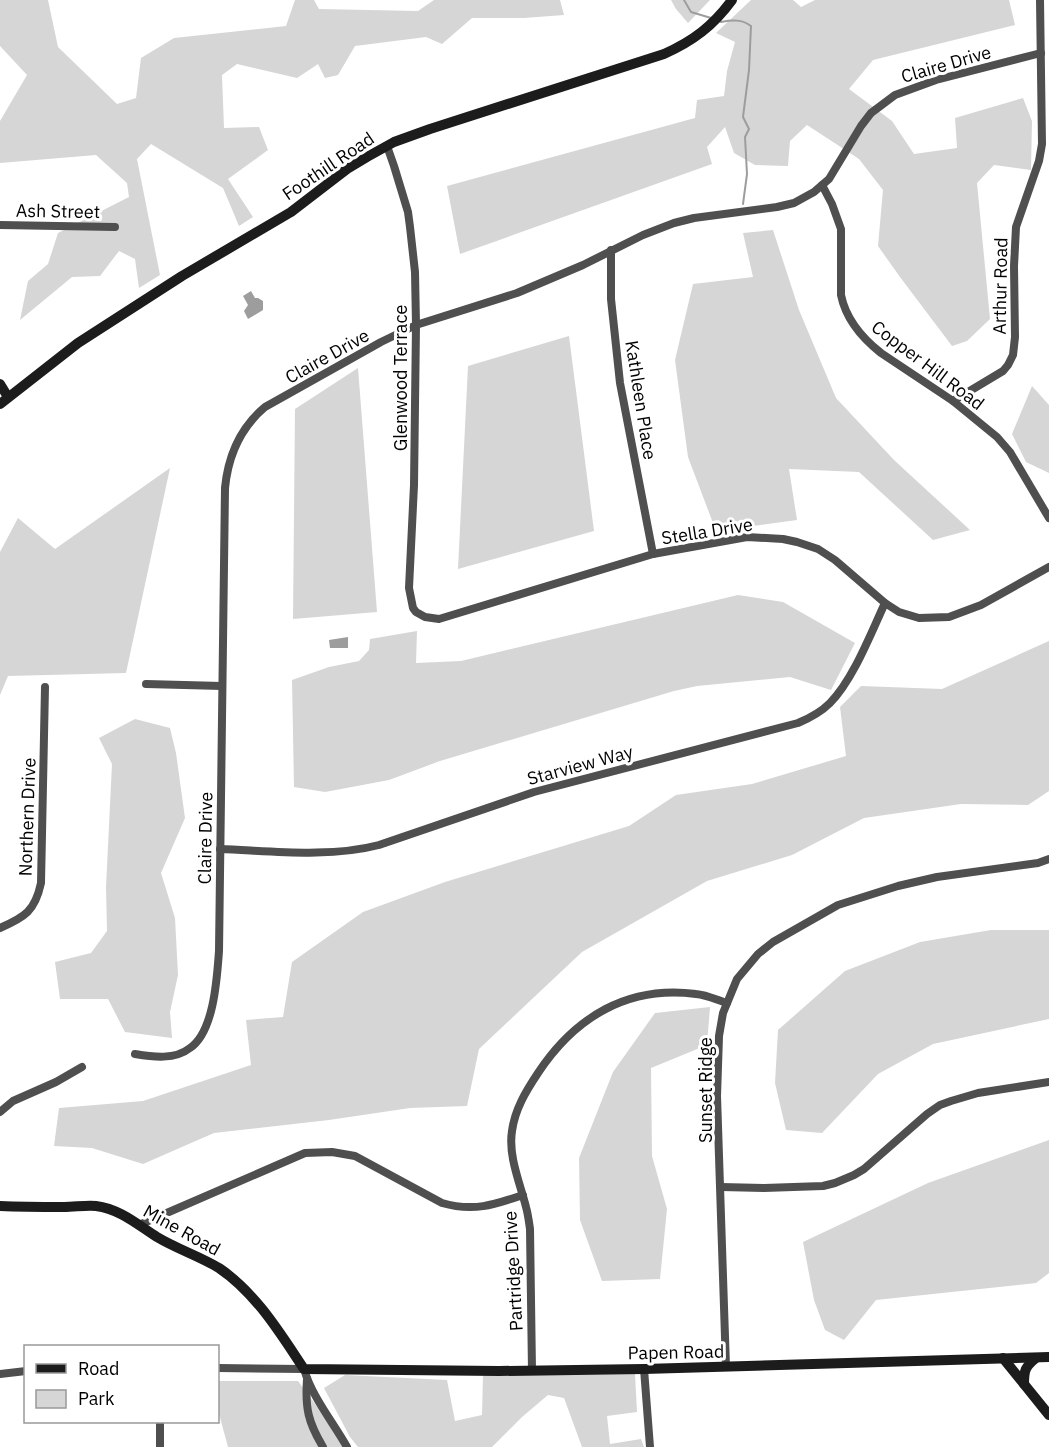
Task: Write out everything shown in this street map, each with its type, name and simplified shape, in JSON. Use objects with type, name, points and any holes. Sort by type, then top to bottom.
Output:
[{"type":"street","name":"Foothill Road","points":[[4,400],[78,343],[182,276],[291,212],[347,169],[387,146],[451,122],[664,54],[710,27],[732,0]]},
{"type":"street","name":"Arthur Road","points":[[953,401],[1003,371],[1013,355],[1016,227],[1039,161],[1042,144],[1040,0]]},
{"type":"street","points":[[1041,56],[1049,65]]},
{"type":"street","name":"Claire Drive","points":[[135,1054],[161,1057],[184,1052],[199,1040],[213,1003],[217,981],[225,488],[227,472],[241,435],[258,414],[265,407],[416,325],[517,293],[583,265],[643,234],[674,223],[712,215],[794,203],[822,185],[833,173],[871,113],[895,95],[936,80],[1041,56]]},
{"type":"street","name":"Glenwood Terrace","points":[[387,146],[411,227],[415,272],[414,485],[409,588],[416,612]]},
{"type":"street","name":"Copper Hill Road","points":[[822,185],[841,229],[843,304],[856,329],[871,346],[953,401],[997,437],[1010,452],[1049,518]]},
{"type":"street","name":"Ash Street","points":[[0,225],[115,227]]},
{"type":"street","name":"Kathleen Place","points":[[611,250],[611,299],[620,383],[653,554]]},
{"type":"street","points":[[0,384],[4,400]]},
{"type":"street","name":"Stella Drive","points":[[416,612],[425,617],[439,619],[653,554],[747,537],[783,539],[818,549],[835,560],[885,603],[899,612],[919,618],[949,617],[981,605],[1049,567]]},
{"type":"street","name":"Starview Way","points":[[220,849],[321,852],[360,850],[534,792],[798,723],[812,717],[837,696],[860,656],[885,603]]},
{"type":"street","points":[[146,684],[222,686]]},
{"type":"street","name":"Northern Drive","points":[[0,928],[27,913],[38,897],[45,687]]},
{"type":"street","name":"Sunset Ridge","points":[[726,1367],[717,1096],[719,1036],[723,1013],[737,979],[758,954],[783,936],[838,905],[898,886],[937,877],[1038,863],[1049,859]]},
{"type":"street","name":"Partridge Drive","points":[[532,1371],[530,1229],[511,1153],[512,1132],[524,1094],[547,1060],[580,1026],[606,1007],[649,994],[695,994],[727,1003]]},
{"type":"street","points":[[0,1112],[13,1101],[56,1083],[82,1066]]},
{"type":"street","points":[[721,1187],[823,1186],[836,1183],[864,1169],[927,1114],[940,1106],[978,1093],[1049,1082]]},
{"type":"street","points":[[139,1225],[305,1154],[332,1152],[355,1156],[451,1206],[485,1207],[523,1195]]},
{"type":"street","name":"Mine Road","points":[[0,1206],[28,1208],[96,1206],[111,1210],[166,1242],[216,1266],[244,1289],[274,1324],[306,1374]]},
{"type":"street","name":"Papen Road","points":[[306,1374],[644,1369],[1049,1357]]},
{"type":"street","points":[[1003,1358],[1049,1415]]},
{"type":"street","points":[[1024,1384],[1027,1366],[1036,1358]]},
{"type":"street","points":[[219,1368],[306,1374]]},
{"type":"street","points":[[644,1369],[650,1447]]},
{"type":"street","points":[[0,1374],[24,1371]]},
{"type":"street","points":[[306,1374],[306,1405],[312,1425],[323,1447]]},
{"type":"street","points":[[306,1374],[323,1408],[347,1447]]},
{"type":"street","points":[[160,1423],[160,1447]]},
{"type":"green space","points":[[0,0],[48,0],[58,47],[117,104],[136,98],[141,58],[174,38],[286,26],[295,0],[314,0],[319,9],[418,11],[434,0],[560,0],[564,15],[472,18],[442,44],[426,37],[355,46],[338,75],[325,78],[318,64],[297,78],[237,64],[222,75],[224,128],[259,127],[268,150],[228,179],[253,217],[239,226],[223,188],[151,144],[137,159],[160,275],[139,288],[135,259],[119,251],[100,276],[72,277],[20,320],[28,281],[48,264],[58,233],[129,197],[127,183],[96,155],[0,163],[0,121],[27,75],[0,46]]},
{"type":"green space","points":[[671,0],[710,0],[688,23]]},
{"type":"green space","points":[[751,0],[793,0],[801,7],[815,0],[1009,0],[1015,25],[873,60],[849,89],[892,121],[914,154],[957,148],[955,118],[1023,98],[1032,121],[1031,170],[994,165],[977,183],[990,319],[967,341],[952,346],[878,246],[883,190],[859,159],[807,125],[790,141],[788,166],[755,165],[734,153],[725,127],[707,147],[712,164],[460,254],[447,186],[695,118],[697,100],[724,96],[727,71],[735,42],[716,33]]},
{"type":"green space","points":[[773,230],[799,310],[836,398],[894,460],[970,530],[933,540],[859,472],[789,469],[797,520],[716,531],[688,457],[675,360],[693,284],[753,277],[743,233]]},
{"type":"green space","points":[[569,336],[594,531],[458,569],[468,366]]},
{"type":"green space","points":[[358,368],[377,612],[293,619],[295,409]]},
{"type":"green space","points":[[1032,386],[1049,405],[1049,473],[1026,462],[1012,434]]},
{"type":"green space","points":[[170,468],[126,673],[8,676],[0,695],[0,552],[18,518],[55,549]]},
{"type":"green space","points":[[738,595],[783,602],[855,643],[831,690],[790,677],[697,686],[440,761],[389,780],[325,792],[294,787],[292,680],[329,667],[359,661],[369,650],[370,639],[417,631],[416,663],[461,661]]},
{"type":"green space","points":[[1049,641],[1049,791],[1028,805],[961,804],[864,818],[792,855],[707,881],[582,952],[479,1049],[467,1106],[410,1108],[214,1133],[143,1164],[92,1148],[54,1146],[59,1108],[143,1101],[251,1065],[246,1020],[283,1017],[292,962],[363,912],[445,882],[629,826],[676,795],[752,784],[846,756],[840,707],[861,686],[942,689]]},
{"type":"green space","points":[[135,719],[170,728],[176,753],[185,818],[161,873],[175,918],[178,975],[170,1012],[172,1038],[125,1032],[108,999],[60,999],[55,962],[91,953],[107,931],[106,887],[112,764],[99,738]]},
{"type":"green space","points":[[991,930],[1049,930],[1049,1019],[933,1044],[878,1074],[822,1133],[786,1130],[775,1083],[778,1030],[845,971],[920,942]]},
{"type":"green space","points":[[710,1007],[707,1045],[651,1068],[652,1156],[667,1209],[660,1279],[602,1281],[580,1220],[579,1158],[613,1072],[655,1013]]},
{"type":"green space","points":[[1049,1140],[1049,1273],[1036,1283],[876,1300],[844,1340],[825,1330],[814,1300],[803,1242],[928,1183]]},
{"type":"green space","points":[[635,1374],[637,1412],[607,1416],[610,1444],[641,1439],[644,1447],[582,1447],[564,1398],[548,1395],[492,1447],[358,1447],[350,1437],[324,1388],[345,1375],[447,1380],[455,1421],[482,1415],[483,1375]]},
{"type":"green space","points":[[219,1381],[298,1381],[347,1447],[228,1447],[219,1414]]},
{"type":"shaded area","points":[[251,291],[255,298],[263,301],[263,310],[248,319],[244,311],[248,305],[243,296]]},
{"type":"shaded area","points":[[348,637],[348,648],[330,648],[329,640]]},
{"type":"waterway","points":[[684,0],[691,12],[711,18]]},
{"type":"waterway","points":[[721,22],[737,21],[751,26],[749,70],[743,117],[749,129],[745,137],[747,174],[743,204]]}]
